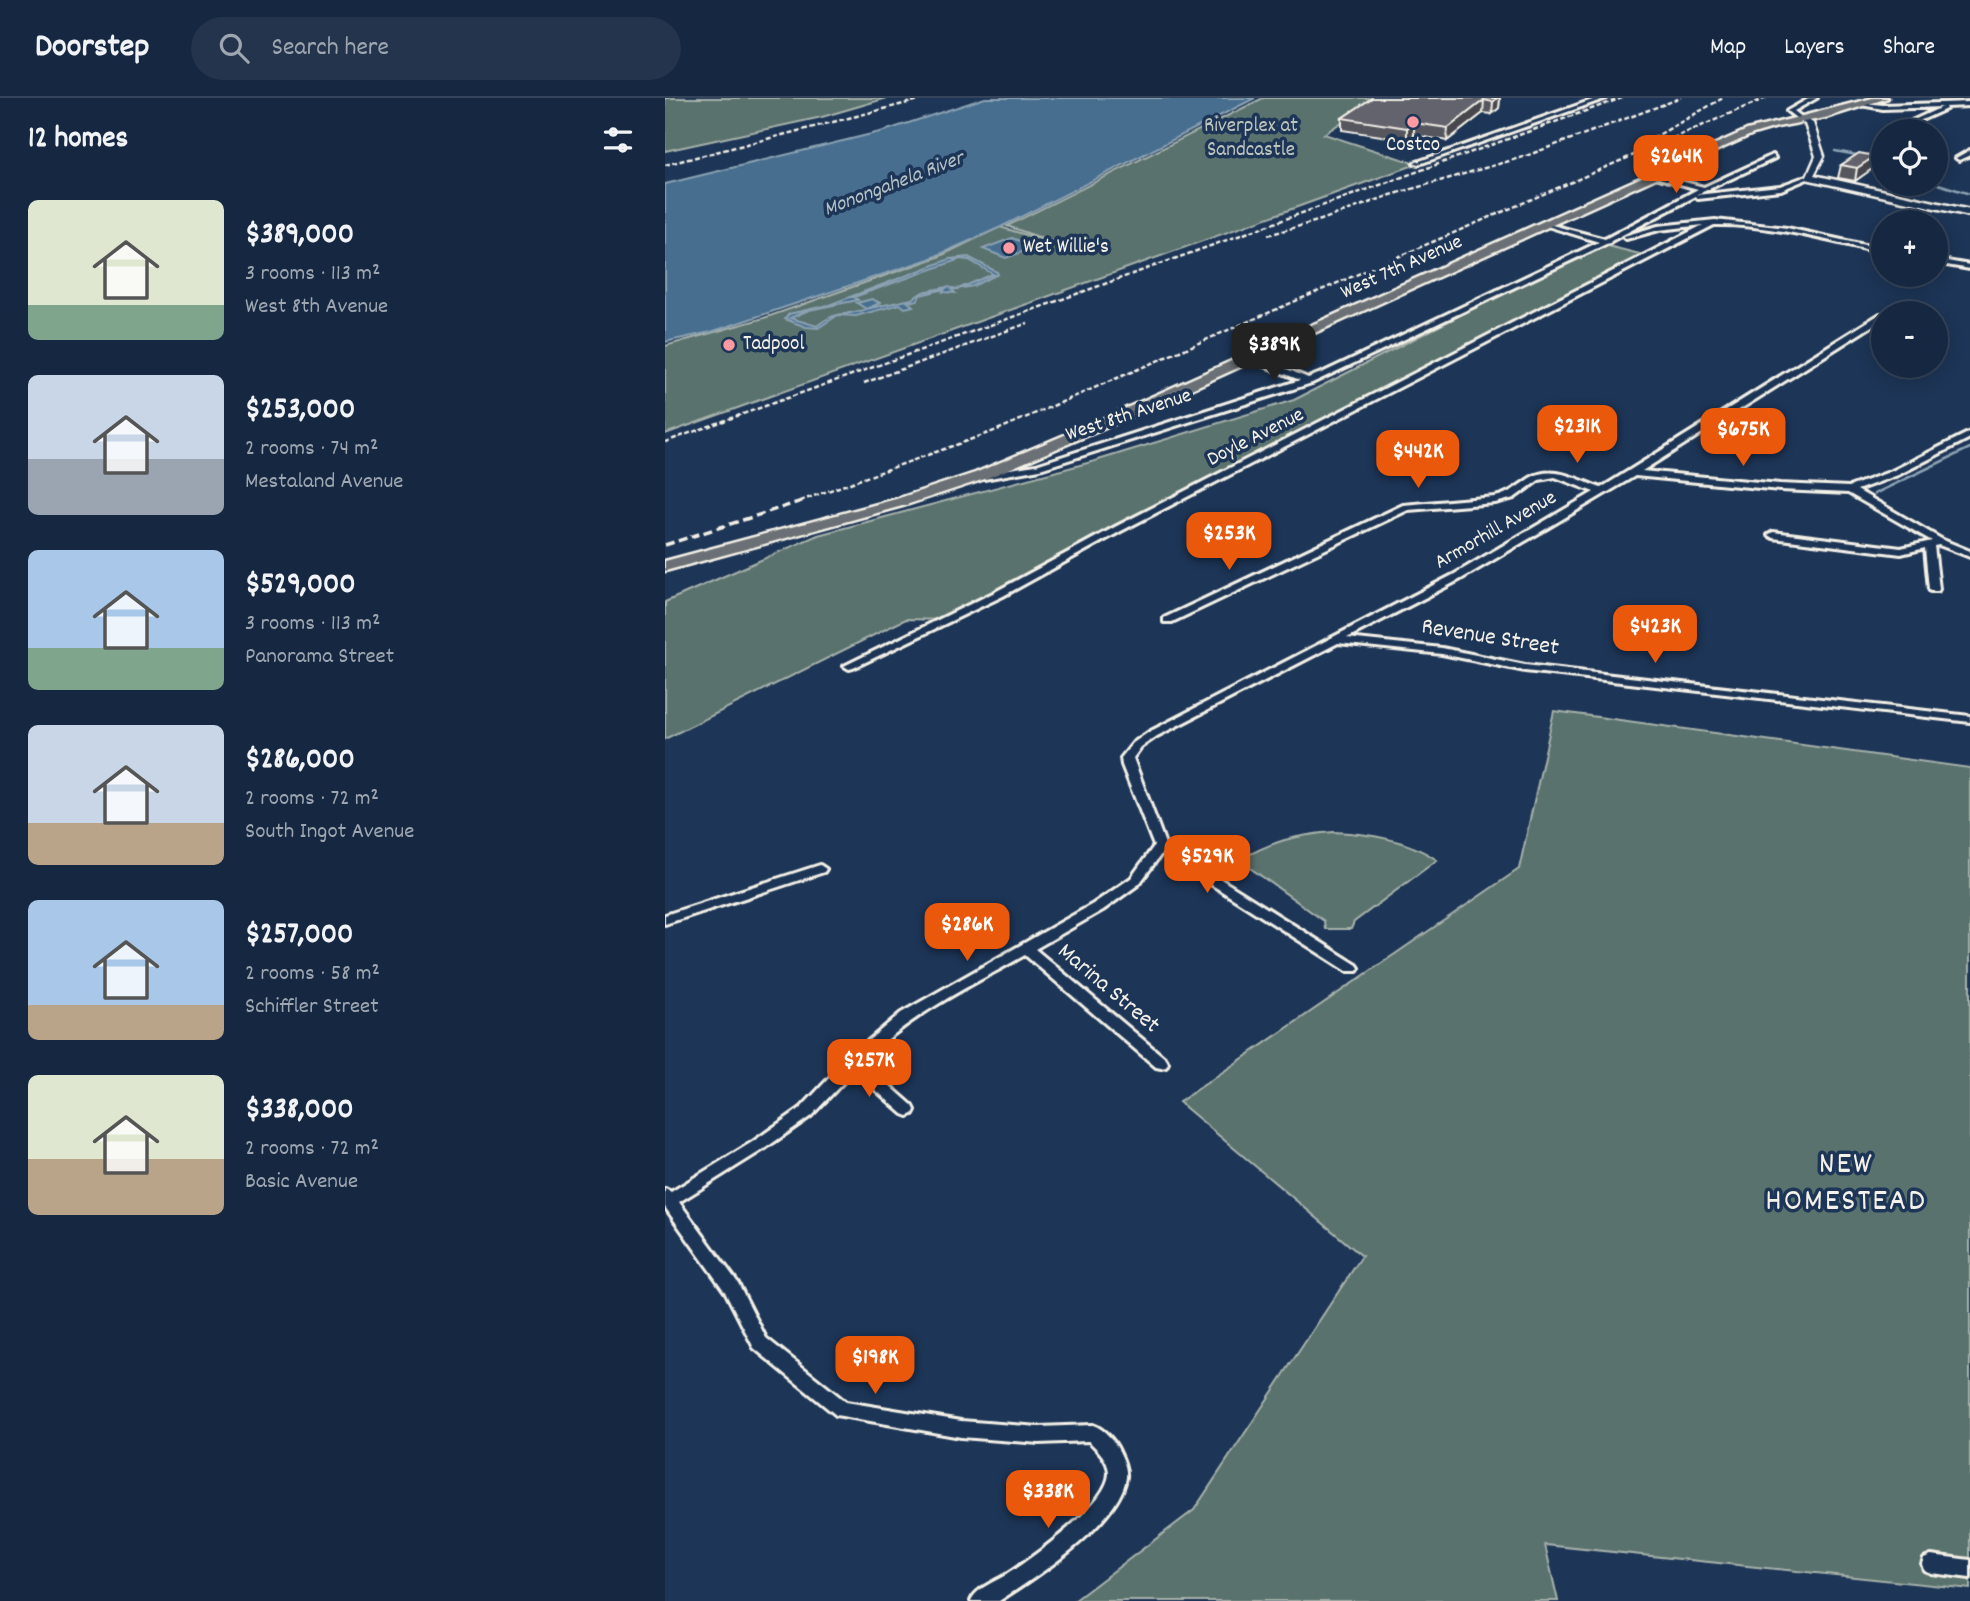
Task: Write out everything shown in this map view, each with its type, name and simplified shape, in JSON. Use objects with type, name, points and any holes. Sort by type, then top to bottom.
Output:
[{"type":"main road","points":[[1802,120],[1873,100]]},
{"type":"main road","points":[[1775,124],[1778,116],[1792,108]]},
{"type":"main road","name":"West 7th Avenue","points":[[980,476],[1750,132],[1775,124],[1802,120]]},
{"type":"main road","name":"West 8th Avenue","points":[[665,566],[901,502],[980,476]]},
{"type":"street","points":[[1417,163],[1604,98]]},
{"type":"street","points":[[1809,177],[1820,156],[1809,122],[1791,114],[1792,108],[1814,98]]},
{"type":"street","points":[[1873,100],[1883,107],[1970,104]]},
{"type":"street","points":[[1917,119],[1946,105]]},
{"type":"street","points":[[1959,158],[1970,152]]},
{"type":"street","name":"West 8th Avenue","points":[[980,476],[1037,467],[1309,381],[1604,242],[1677,202],[1773,157]]},
{"type":"street","points":[[1654,175],[1704,189]]},
{"type":"street","points":[[1677,202],[1707,195],[1781,188],[1809,177],[1970,213]]},
{"type":"street","points":[[1546,223],[1604,242],[1664,226],[1716,222],[1779,228],[1871,248]]},
{"type":"street","name":"Doyle Avenue","points":[[849,666],[999,594],[1118,529],[1716,222]]},
{"type":"street","points":[[1948,263],[1970,267]]},
{"type":"street","name":"Armorhill Avenue","points":[[1160,846],[1128,765],[1127,758],[1137,745],[1153,734],[1457,577],[1602,492],[1871,324]]},
{"type":"street","points":[[1250,357],[1309,381]]},
{"type":"street","points":[[1633,473],[1780,487],[1850,490],[1895,473],[1970,435]]},
{"type":"street","points":[[1168,620],[1406,507],[1495,500],[1511,496],[1536,478],[1546,475],[1566,476],[1602,492]]},
{"type":"street","points":[[1850,490],[1935,543],[1970,554]]},
{"type":"street","points":[[1773,535],[1901,551],[1935,543]]},
{"type":"street","points":[[1934,589],[1935,543]]},
{"type":"street","name":"Revenue Street","points":[[1337,640],[1442,651],[1525,668],[1970,719]]},
{"type":"street","points":[[980,1601],[1071,1537],[1099,1511],[1117,1479],[1112,1451],[1093,1433],[1039,1435],[961,1429],[842,1409],[760,1343],[732,1288],[667,1197],[759,1145],[806,1112],[871,1044],[906,1017],[1098,907],[1135,881],[1160,846],[1352,968]]},
{"type":"street","points":[[665,920],[820,869]]},
{"type":"street","name":"Marina Street","points":[[1026,949],[1161,1063]]},
{"type":"street","points":[[853,1062],[908,1110]]},
{"type":"street","points":[[1931,1564],[1970,1569]]},
{"type":"green space","points":[[665,98],[887,98],[822,117],[665,151]]},
{"type":"green space","name":"Riverplex at Sandcastle","points":[[1263,98],[1378,98],[1324,134],[1417,164],[665,434],[665,346],[764,318],[938,257],[1000,227],[1076,250],[1007,226]]},
{"type":"green space","points":[[1600,244],[1648,256],[944,620],[906,619],[665,739],[665,602],[818,535],[1095,461],[1294,400]]},
{"type":"green space","points":[[1554,711],[1970,768],[1970,1589],[1545,1545],[1558,1601],[1074,1601],[1194,1510],[1362,1256],[1179,1102],[1519,869]]},
{"type":"green space","points":[[1334,832],[1401,842],[1437,860],[1354,922],[1351,929],[1325,929],[1324,921],[1239,860],[1285,840]]},
{"type":"water","name":"Monongahela River","points":[[985,98],[1255,98],[1001,227],[929,259],[711,332],[665,342],[665,184],[884,131]]},
{"type":"water","name":"Wet Willie's","points":[[1012,238],[1035,247],[1006,258],[983,249]]},
{"type":"water","points":[[968,257],[998,274],[973,286],[959,289],[993,274],[969,260],[960,259],[854,297],[858,300],[809,310],[790,318],[817,326],[836,315],[912,299],[923,292],[947,287],[958,289],[952,290],[955,293],[943,292],[945,289],[920,295],[918,300],[908,302],[913,306],[905,308],[900,304],[856,316],[838,315],[818,328],[806,327],[785,319],[789,314],[829,305],[950,259]]},
{"type":"water","points":[[872,299],[880,303],[866,309],[857,303]]},
{"type":"building","points":[[1372,98],[1497,98],[1493,102],[1484,100],[1448,128],[1414,123],[1407,128],[1342,118]]},
{"type":"building","points":[[1859,153],[1871,155],[1871,159],[1857,168],[1841,165]]},
{"type":"waterway","points":[[1835,151],[1862,156]]},
{"type":"waterway","points":[[1948,187],[1970,194]]},
{"type":"waterway","points":[[1874,494],[1970,448]]},
{"type":"railway","points":[[665,165],[927,98]]},
{"type":"railway","points":[[665,442],[1622,98]]},
{"type":"railway","points":[[1268,235],[1321,220],[1391,195],[1523,157],[1681,98]]},
{"type":"railway","points":[[1653,138],[1723,98]]},
{"type":"railway","points":[[800,501],[997,430],[1766,98]]},
{"type":"railway","points":[[864,383],[1028,323]]},
{"type":"railway","points":[[665,545],[805,500]]},
{"type":"place","name":"Costco","points":[[1413,122]]},
{"type":"place","name":"Wet Willie's","points":[[1009,248]]},
{"type":"place","name":"Tadpool","points":[[729,345]]},
{"type":"district","name":"NEW HOMESTEAD","points":[[1846,1184]]}]
